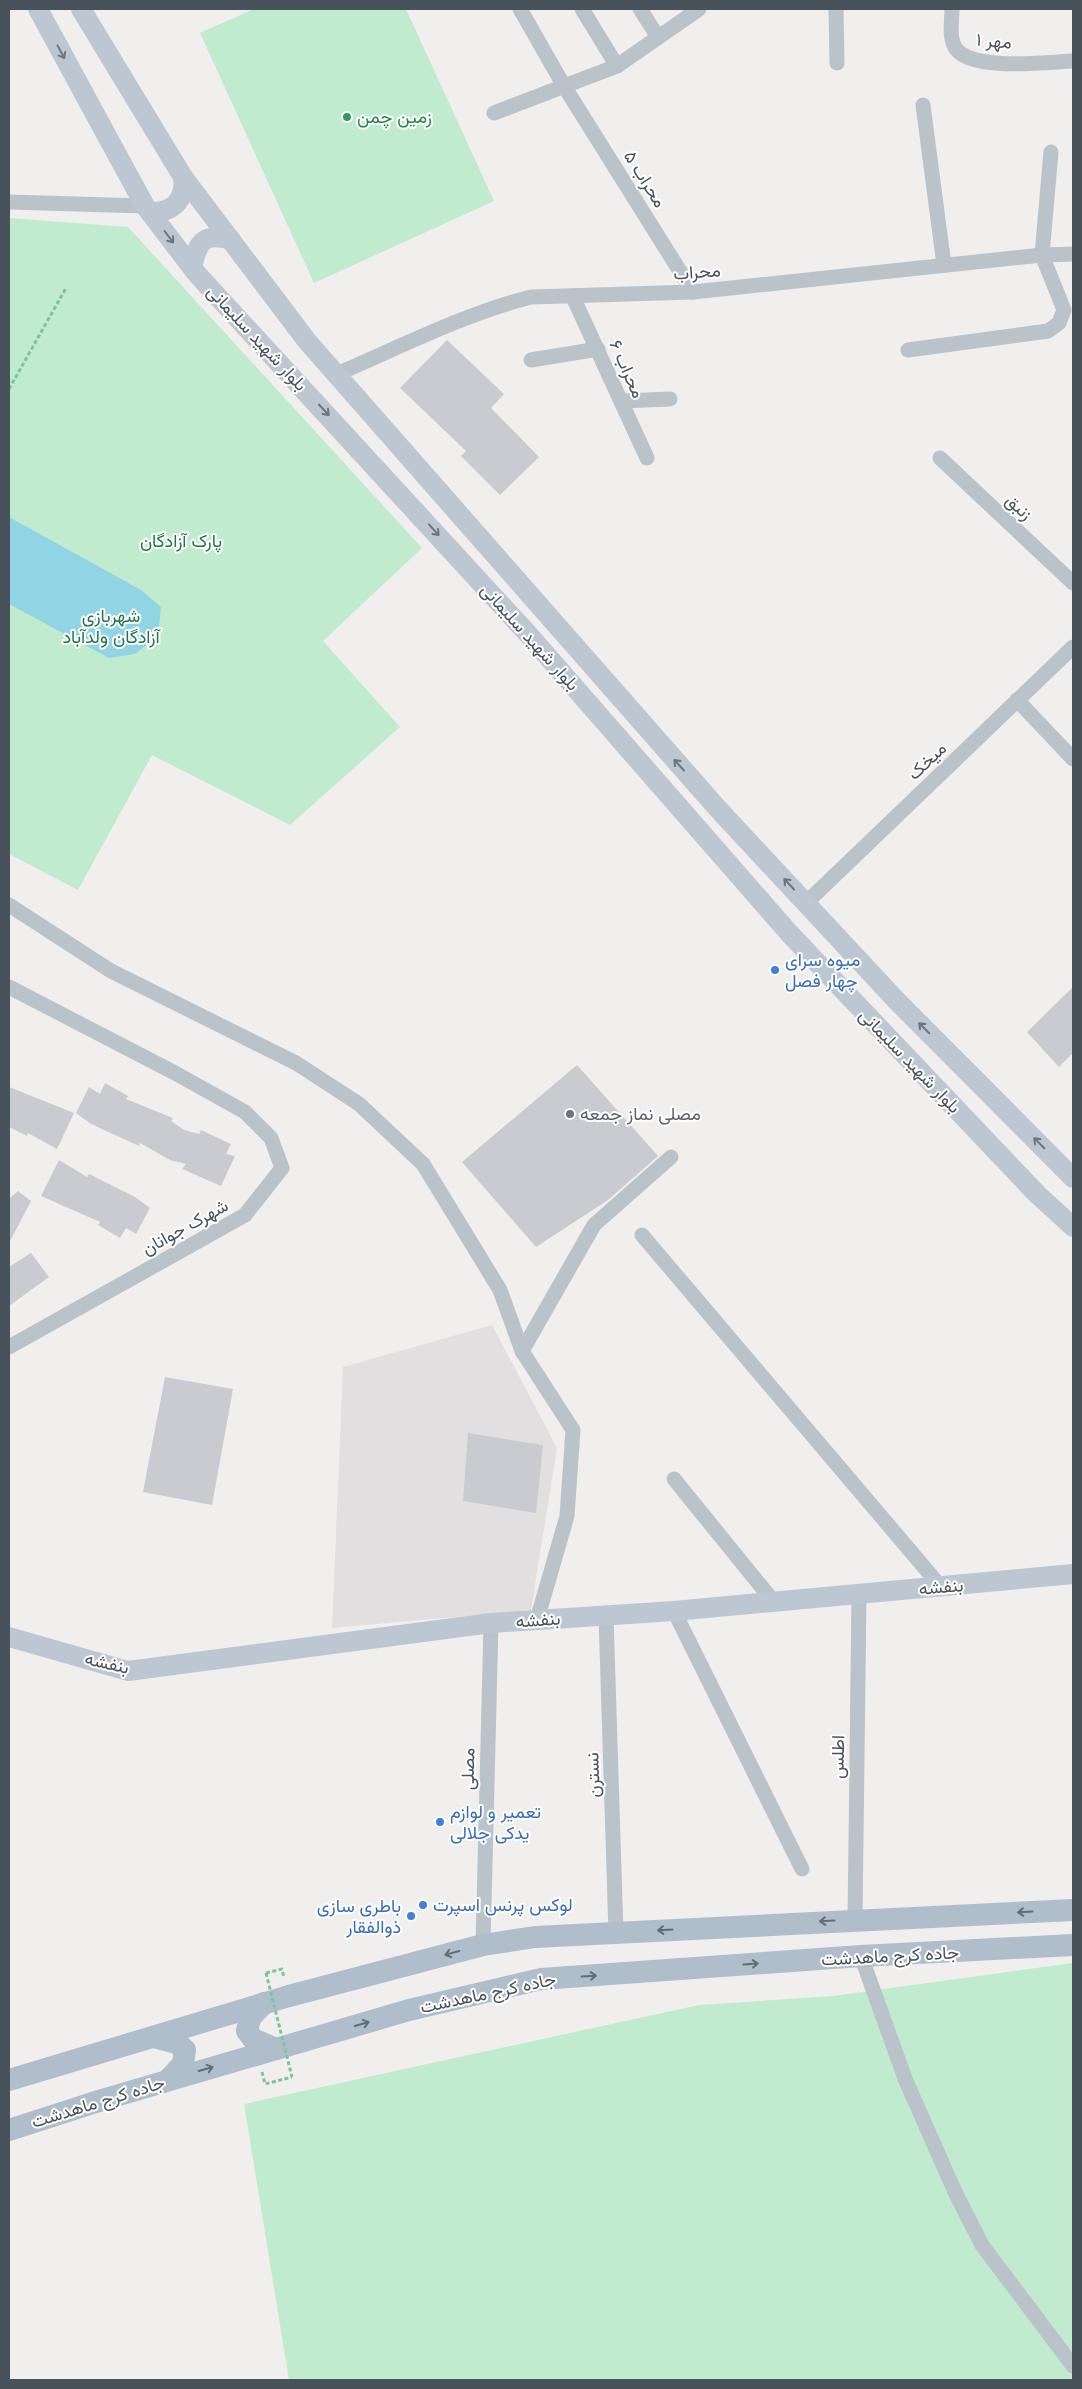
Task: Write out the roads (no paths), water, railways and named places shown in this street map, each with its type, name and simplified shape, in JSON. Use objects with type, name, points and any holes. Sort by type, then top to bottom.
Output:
[{"type":"main road","name":"بلوار شهید سلیمانی","points":[[38,9],[148,209],[192,268],[528,634],[789,934],[1037,1194],[1073,1227]]},
{"type":"main road","name":"بلوار شهید سلیمانی","points":[[86,10],[183,177],[307,341],[713,803],[896,1000],[1073,1178]]},
{"type":"main road","points":[[148,209],[162,213],[173,208],[180,200],[184,189],[183,177]]},
{"type":"main road","points":[[192,268],[196,248],[204,240],[216,236],[231,240]]},
{"type":"main road","name":"بنفشه","points":[[9,1637],[128,1672],[491,1623],[674,1611],[942,1588],[1073,1574]]},
{"type":"main road","points":[[9,2080],[264,2004],[483,1945],[535,1937],[616,1932],[1073,1910]]},
{"type":"main road","name":"جاده کرج ماهدشت","points":[[9,2130],[276,2048],[418,2008],[541,1979],[861,1956],[1073,1945]]},
{"type":"main road","points":[[264,2004],[250,2018],[247,2031],[253,2039],[276,2048]]},
{"type":"main road","points":[[154,2037],[177,2042],[184,2050],[183,2064],[168,2080]]},
{"type":"street","name":"محراب ۵","points":[[520,9],[564,86],[693,292]]},
{"type":"street","points":[[582,9],[617,66]]},
{"type":"street","points":[[640,9],[658,36]]},
{"type":"street","points":[[494,113],[617,66],[699,9]]},
{"type":"street","points":[[836,9],[837,63]]},
{"type":"street","name":"مهر ۱","points":[[952,9],[951,33],[956,49],[966,58],[998,63],[1073,61]]},
{"type":"street","points":[[1054,62],[1073,66]]},
{"type":"street","points":[[923,105],[944,265]]},
{"type":"street","points":[[908,350],[1048,331],[1059,323],[1064,310],[1042,255],[1051,152]]},
{"type":"street","points":[[9,202],[148,209]]},
{"type":"street","name":"محراب","points":[[337,374],[508,303],[531,298],[693,292],[1042,255],[1073,254]]},
{"type":"street","name":"محراب ۶","points":[[573,297],[647,458]]},
{"type":"street","points":[[531,360],[598,349]]},
{"type":"street","points":[[621,401],[670,399]]},
{"type":"street","name":"زنبق","points":[[940,458],[1073,583]]},
{"type":"street","name":"میخک","points":[[806,903],[1073,647]]},
{"type":"street","points":[[1017,700],[1073,759]]},
{"type":"street","points":[[9,905],[111,971],[296,1063],[359,1104],[423,1164],[500,1290],[522,1352],[573,1430],[567,1516],[537,1620]]},
{"type":"street","name":"شهرک جوانان","points":[[9,987],[175,1073],[245,1112],[270,1138],[282,1168],[245,1215],[9,1347]]},
{"type":"street","points":[[522,1352],[594,1225],[670,1157]]},
{"type":"street","points":[[642,1235],[942,1588]]},
{"type":"street","points":[[674,1479],[773,1601]]},
{"type":"street","name":"اطلس","points":[[855,1920],[859,1595]]},
{"type":"street","points":[[674,1611],[802,1869]]},
{"type":"street","name":"نسترن","points":[[606,1616],[616,1932]]},
{"type":"street","name":"مصلی","points":[[483,1945],[491,1623]]},
{"type":"street","points":[[861,1956],[906,2081],[955,2192],[982,2245],[1073,2366]]},
{"type":"water","points":[[9,517],[141,590],[161,607],[158,636],[135,654],[109,658],[9,604]]},
{"type":"place","name":"زمین چمن","points":[[347,117]]},
{"type":"place","name":"میوه سرای چهار فصل","points":[[775,970]]},
{"type":"place","name":"مصلی نماز جمعه","points":[[570,1114]]},
{"type":"place","name":"تعمیر و لوازم یدکی جلالی","points":[[440,1822]]},
{"type":"place","name":"لوکس پرنس اسپرت","points":[[423,1905]]},
{"type":"place","name":"باطری سازی ذوالفقار","points":[[411,1916]]},
{"type":"park label","name":"پارک آزادگان","points":[[181,541]]},
{"type":"park label","name":"شهربازی آزادگان ولدآباد","points":[[111,626]]}]
